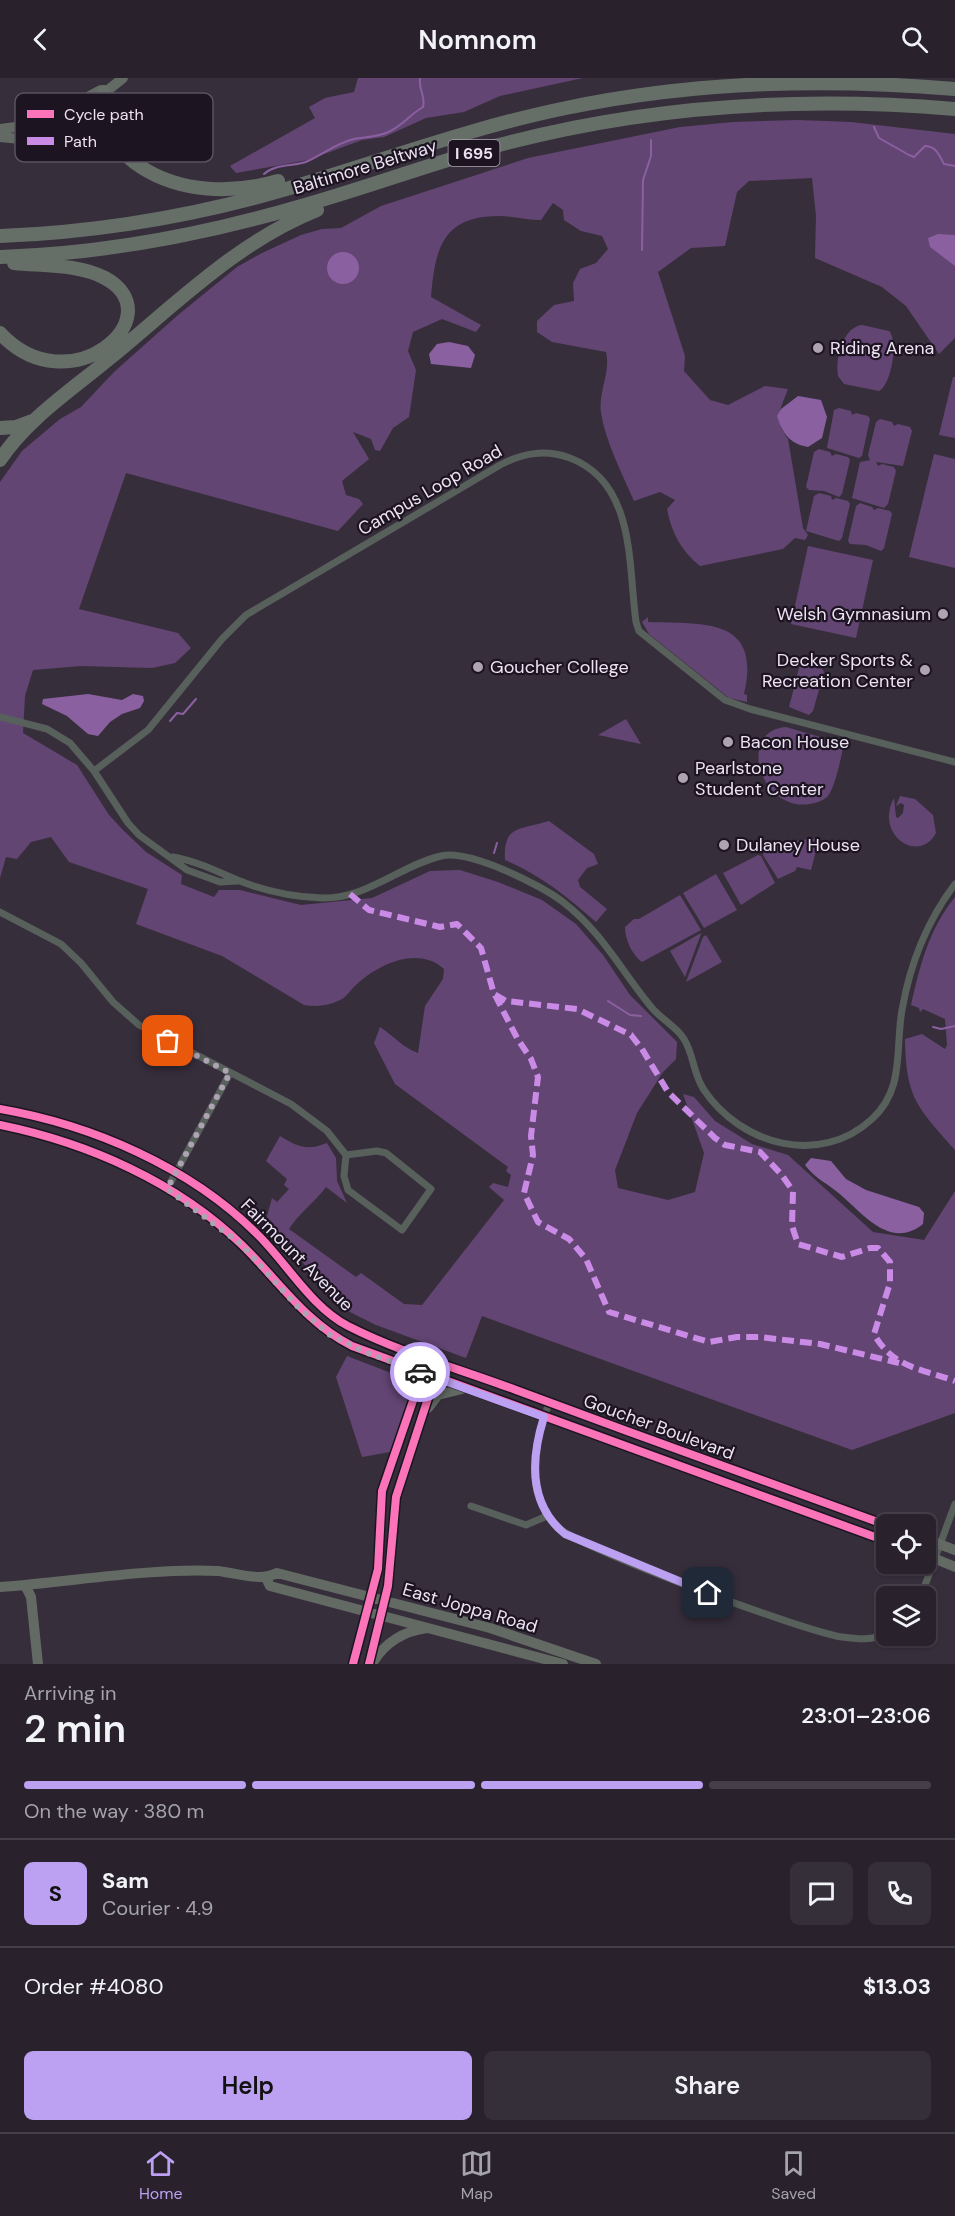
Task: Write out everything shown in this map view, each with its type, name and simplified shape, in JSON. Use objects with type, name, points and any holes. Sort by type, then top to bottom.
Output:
[{"type":"highway","name":"Baltimore Beltway","points":[[0,236],[133,223],[238,201],[494,125],[616,99],[722,86],[838,82],[955,89]]},
{"type":"highway","name":"Baltimore Beltway","points":[[0,258],[87,250],[193,233],[299,207],[499,145],[550,133],[670,111],[766,104],[838,102],[955,109]]},
{"type":"highway","points":[[136,162],[153,174],[185,186],[224,189],[268,184],[494,125]]},
{"type":"highway","points":[[0,460],[39,417],[210,274],[252,242],[298,217],[408,173]]},
{"type":"highway","points":[[0,262],[60,267],[104,278],[118,289],[126,311],[123,328],[115,341],[94,355],[75,361],[52,361],[28,354],[16,348],[0,333]]},
{"type":"highway","points":[[0,428],[26,425],[39,417]]},
{"type":"main road","points":[[104,92],[122,78]]},
{"type":"main road","points":[[96,93],[122,78]]},
{"type":"main road","points":[[0,129],[15,127]]},
{"type":"main road","points":[[0,137],[15,138]]},
{"type":"main road","name":"Fairmount Avenue","points":[[0,1109],[53,1121],[95,1135],[174,1172],[225,1205],[252,1228],[339,1321],[422,1355]]},
{"type":"main road","name":"Fairmount Avenue","points":[[0,1125],[70,1144],[118,1163],[167,1189],[241,1244],[318,1326],[352,1346],[432,1376]]},
{"type":"main road","points":[[370,1664],[384,1601],[396,1497],[431,1389],[432,1376],[429,1364],[422,1355]]},
{"type":"main road","name":"Goucher Boulevard","points":[[422,1355],[876,1521]]},
{"type":"main road","name":"Fairmount Avenue","points":[[353,1664],[378,1569],[382,1491],[416,1392],[412,1376],[395,1363]]},
{"type":"main road","name":"Goucher Boulevard","points":[[432,1376],[876,1537]]},
{"type":"main road","points":[[421,1417],[438,1395],[465,1388]]},
{"type":"main road","points":[[936,1542],[955,1550]]},
{"type":"main road","points":[[936,1559],[955,1567]]},
{"type":"main road","name":"East Joppa Road","points":[[0,1587],[185,1571],[227,1572],[266,1578],[277,1573],[490,1628],[596,1664]]},
{"type":"main road","name":"East Joppa Road","points":[[266,1578],[270,1586],[432,1627],[559,1663]]},
{"type":"main road","points":[[25,1585],[31,1597],[38,1664]]},
{"type":"main road","points":[[370,1664],[378,1654],[398,1638],[412,1631],[432,1627]]},
{"type":"street","name":"Campus Loop Road","points":[[94,771],[148,730],[187,686],[218,644],[246,615],[500,465],[525,454],[536,453],[563,456],[576,461],[588,467],[611,489],[623,515],[639,631],[725,700],[955,762]]},
{"type":"street","points":[[0,717],[30,724],[60,736],[80,753],[133,829],[173,857],[187,860],[241,881],[286,893],[334,898],[368,889],[447,855],[466,858],[520,877],[561,901],[601,938],[654,1011],[684,1038],[695,1075],[719,1110],[738,1126],[757,1136],[784,1144],[804,1146],[835,1141],[859,1129],[878,1113],[892,1092],[898,1067],[902,1012],[915,960],[929,924],[955,884]]},
{"type":"street","points":[[0,912],[3,918],[38,931],[61,944],[81,963],[113,1002],[139,1025],[291,1104],[332,1138],[346,1155],[344,1176],[348,1190],[402,1230],[431,1189],[386,1153],[377,1151],[346,1155]]},
{"type":"street","points":[[167,1189],[174,1172],[230,1073]]},
{"type":"street","points":[[549,1403],[535,1450],[534,1472],[537,1489],[547,1515],[565,1534],[708,1593],[831,1635],[866,1639],[876,1637]]},
{"type":"street","points":[[936,1550],[941,1544],[955,1504]]},
{"type":"street","points":[[471,1506],[514,1523],[526,1525],[547,1515]]},
{"type":"street","points":[[559,1663],[561,1651]]},
{"type":"shaded area","points":[[358,78],[583,78],[500,96],[464,112],[426,118],[384,137],[362,140],[308,160],[236,173],[230,166],[315,118],[309,107],[325,98],[354,92]]},
{"type":"shaded area","points":[[798,120],[851,122],[955,134],[955,338],[939,354],[906,306],[882,287],[815,258],[816,216],[812,178],[749,181],[737,192],[725,246],[691,248],[658,272],[685,356],[684,371],[710,400],[728,405],[765,386],[788,389],[779,420],[788,439],[803,528],[808,535],[805,540],[795,538],[783,549],[700,566],[683,548],[671,526],[667,509],[675,500],[660,492],[634,501],[615,458],[601,413],[601,397],[607,367],[606,352],[552,342],[537,332],[537,321],[554,305],[574,301],[573,283],[580,269],[596,263],[608,249],[602,236],[581,231],[564,220],[563,210],[553,203],[541,220],[504,216],[480,217],[465,222],[446,238],[435,264],[431,297],[481,325],[476,332],[442,319],[413,332],[408,351],[416,370],[409,417],[393,428],[380,451],[375,450],[371,439],[353,432],[369,459],[342,481],[346,495],[359,499],[363,504],[338,531],[126,473],[79,609],[178,633],[191,648],[175,663],[152,668],[81,666],[33,670],[25,696],[23,733],[77,765],[109,815],[146,852],[182,875],[181,884],[214,897],[219,890],[240,890],[301,905],[372,898],[430,871],[460,870],[542,900],[576,924],[603,955],[630,995],[677,1042],[676,1059],[663,1072],[637,1113],[615,1170],[618,1188],[668,1200],[695,1192],[704,1153],[683,1094],[694,1097],[715,1121],[752,1144],[788,1155],[873,1232],[924,1240],[955,1191],[955,1413],[852,1450],[482,1316],[466,1358],[376,1325],[342,1308],[266,1220],[272,1198],[277,1202],[289,1189],[284,1185],[287,1179],[266,1161],[280,1136],[303,1147],[314,1147],[327,1143],[336,1158],[337,1181],[347,1203],[326,1187],[289,1229],[356,1277],[361,1273],[404,1304],[422,1305],[504,1200],[489,1187],[493,1183],[508,1187],[511,1175],[506,1171],[508,1167],[395,1084],[374,1043],[380,1027],[403,1045],[418,1053],[425,1006],[443,979],[444,969],[434,962],[412,958],[400,960],[366,976],[340,1000],[331,1004],[304,1005],[222,956],[136,924],[148,889],[69,862],[51,837],[31,842],[17,859],[6,857],[0,878],[0,482],[22,451],[60,419],[81,407],[114,372],[237,267],[301,235],[322,229],[341,228],[381,206],[528,158],[680,127],[733,122]]},
{"type":"shaded area","points":[[938,234],[955,235],[955,266],[930,247],[928,238]]},
{"type":"shaded area","points":[[343,252],[354,257],[359,268],[354,279],[343,284],[332,279],[327,268],[332,257]]},
{"type":"shaded area","points":[[862,325],[889,331],[892,336],[893,353],[890,372],[879,391],[844,384],[838,376],[839,353],[845,338],[855,327]]},
{"type":"shaded area","points":[[449,342],[468,346],[475,355],[471,368],[431,364],[429,354],[437,344]]},
{"type":"shaded area","points":[[953,377],[955,377],[955,438],[939,435]]},
{"type":"shaded area","points":[[798,396],[821,400],[827,417],[822,438],[808,447],[788,437],[781,428],[777,416],[781,409]]},
{"type":"shaded area","points":[[839,408],[851,411],[852,415],[856,413],[868,416],[870,419],[862,456],[859,458],[827,448],[834,410]]},
{"type":"shaded area","points":[[880,419],[892,422],[894,426],[898,424],[910,427],[912,431],[903,466],[876,462],[878,466],[882,464],[894,467],[896,471],[888,504],[884,508],[852,498],[860,462],[870,460],[868,455],[876,422]]},
{"type":"shaded area","points":[[819,449],[830,452],[832,456],[836,454],[848,457],[850,460],[842,494],[839,497],[824,491],[809,490],[806,487],[814,452]]},
{"type":"shaded area","points":[[934,454],[955,459],[955,568],[909,557]]},
{"type":"shaded area","points":[[819,493],[831,496],[832,500],[836,498],[848,501],[850,504],[842,538],[839,541],[806,531],[814,496]]},
{"type":"shaded area","points":[[860,503],[874,510],[878,508],[890,511],[892,514],[884,548],[881,551],[866,545],[850,544],[848,541],[856,506]]},
{"type":"shaded area","points":[[808,546],[873,560],[856,638],[791,624]]},
{"type":"shaded area","points":[[648,617],[648,622],[708,625],[724,630],[736,638],[744,651],[747,669],[744,694],[747,695],[747,702],[729,698],[649,634],[642,622]]},
{"type":"shaded area","points":[[800,664],[822,669],[824,672],[813,711],[809,715],[789,707]]},
{"type":"shaded area","points":[[88,694],[122,700],[133,694],[143,696],[144,701],[140,708],[122,714],[110,722],[98,736],[88,734],[67,716],[42,704],[43,699]]},
{"type":"shaded area","points":[[626,719],[641,744],[598,735]]},
{"type":"shaded area","points":[[786,727],[844,744],[833,787],[827,797],[821,801],[810,804],[793,803],[778,796],[767,784],[760,770],[758,755],[762,742],[771,732]]},
{"type":"shaded area","points":[[900,796],[915,799],[933,815],[936,833],[928,842],[919,846],[910,846],[894,834],[889,811],[894,798],[896,817],[898,818],[903,813],[904,805],[901,803],[896,806]]},
{"type":"shaded area","points":[[549,821],[594,854],[598,864],[587,868],[578,880],[580,887],[607,909],[596,922],[542,880],[505,860],[505,849],[510,835],[522,828]]},
{"type":"shaded area","points":[[819,839],[811,870],[797,867],[795,871],[778,879],[763,855],[764,852],[780,843]]},
{"type":"shaded area","points":[[758,855],[761,856],[775,883],[741,905],[723,873]]},
{"type":"shaded area","points":[[716,874],[737,910],[704,928],[683,893]]},
{"type":"shaded area","points":[[680,895],[701,930],[642,962],[630,946],[625,927],[634,919],[639,919]]},
{"type":"shaded area","points":[[955,897],[955,1150],[923,1112],[911,1089],[905,1039],[922,1034],[945,1049],[947,1045],[945,1019],[923,1009],[920,1012],[919,1008],[911,1005],[922,962],[932,935]]},
{"type":"shaded area","points":[[701,934],[685,977],[670,951]]},
{"type":"shaded area","points":[[706,935],[722,962],[686,982],[703,937]]},
{"type":"shaded area","points":[[811,1158],[831,1161],[846,1179],[866,1190],[919,1207],[924,1213],[923,1224],[911,1231],[900,1233],[889,1232],[879,1227],[809,1170],[805,1165]]},
{"type":"shaded area","points":[[347,1356],[412,1381],[413,1388],[390,1452],[362,1457],[336,1377]]},
{"type":"waterway","points":[[264,174],[274,168],[308,161],[348,141],[382,134],[397,128],[423,107],[424,99],[420,78]]},
{"type":"waterway","points":[[874,127],[879,138],[909,155],[914,157],[925,146],[929,146],[937,152],[944,164],[955,166]]},
{"type":"waterway","points":[[642,250],[643,180],[651,156],[651,140]]},
{"type":"waterway","points":[[170,721],[177,713],[183,714],[196,699]]},
{"type":"waterway","points":[[494,853],[497,843]]},
{"type":"waterway","points":[[608,1001],[630,1015],[641,1016]]},
{"type":"waterway","points":[[933,1027],[941,1029],[955,1026]]},
{"type":"marked path","points":[[350,894],[369,910],[440,927],[457,924],[481,948],[494,994],[506,1001],[577,1009],[631,1035],[668,1092],[715,1138],[725,1145],[760,1152],[781,1174],[793,1191],[792,1226],[798,1244],[842,1257],[870,1248],[878,1248],[890,1262],[890,1283],[874,1334],[890,1354],[899,1361],[955,1381]]},
{"type":"marked path","points":[[495,995],[517,1038],[531,1059],[538,1077],[531,1136],[533,1155],[524,1193],[538,1222],[569,1239],[586,1259],[609,1312],[709,1342],[737,1337],[759,1337],[820,1344],[899,1363]]},
{"type":"cycle path","points":[[0,1109],[35,1116],[104,1138],[138,1152],[202,1188],[257,1234],[322,1308],[348,1326],[368,1336],[876,1521]]},
{"type":"cycle path","points":[[0,1125],[66,1142],[98,1154],[130,1168],[189,1202],[217,1222],[242,1245],[306,1313],[352,1346],[876,1537]]},
{"type":"cycle path","points":[[369,1664],[388,1586],[396,1497],[431,1389],[430,1367]]},
{"type":"cycle path","points":[[353,1664],[378,1569],[382,1491],[416,1392],[412,1376],[402,1368]]},
{"type":"way so far","points":[[168,1041],[230,1073],[174,1172],[167,1189],[241,1244],[296,1305],[330,1335],[365,1352],[420,1372]]},
{"type":"place","name":"Riding Arena","points":[[818,348]]},
{"type":"place","name":"Welsh Gymnasium","points":[[943,614]]},
{"type":"place","name":"Goucher College","points":[[478,667]]},
{"type":"place","name":"Decker Sports & Recreation Center","points":[[925,670]]},
{"type":"place","name":"Bacon House","points":[[728,742]]},
{"type":"place","name":"Pearlstone Student Center","points":[[683,778]]},
{"type":"place","name":"Dulaney House","points":[[724,845]]},
{"type":"route","points":[[420,1372],[544,1417],[535,1450],[534,1472],[537,1489],[547,1515],[565,1534],[708,1593]]}]
